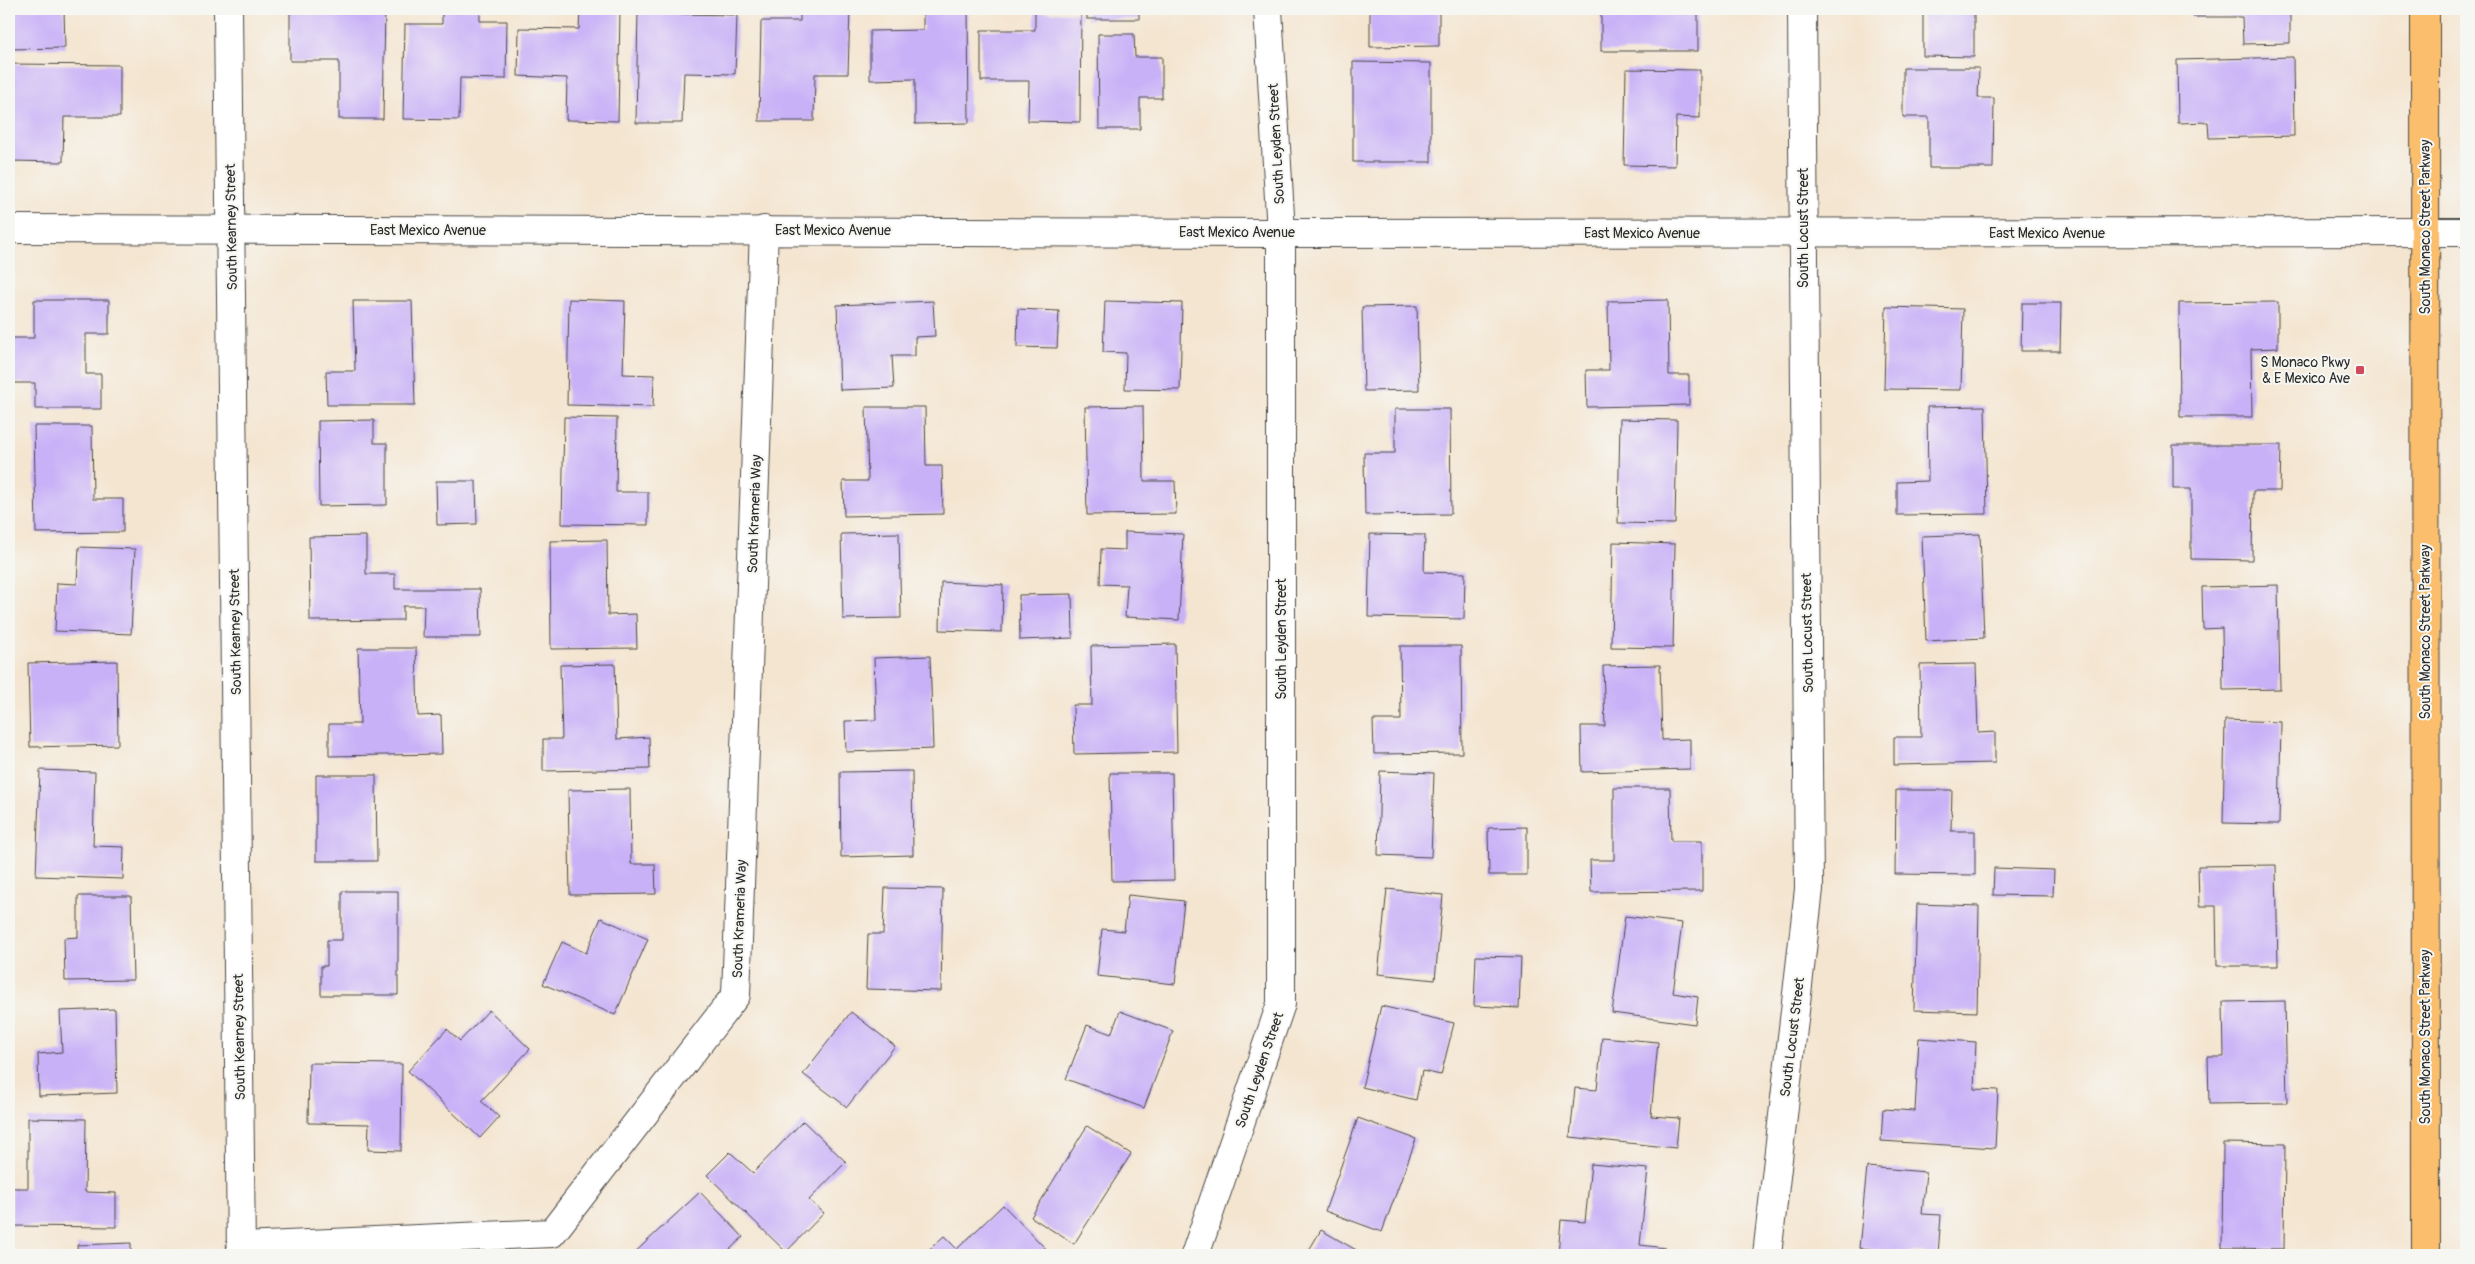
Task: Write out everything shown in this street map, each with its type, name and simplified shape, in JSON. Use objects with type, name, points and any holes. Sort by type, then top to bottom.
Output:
[{"type":"main road","name":"South Monaco Street Parkway","points":[[2425,9],[2426,1255]]},
{"type":"street","name":"South Kearney Street","points":[[228,9],[232,229],[241,1251]]},
{"type":"street","name":"South Leyden Street","points":[[1195,1255],[1281,1004],[1281,233],[1268,9]]},
{"type":"street","name":"South Locust Street","points":[[1767,1255],[1809,889],[1802,9]]},
{"type":"street","name":"East Mexico Avenue","points":[[9,229],[1281,233],[2466,232]]},
{"type":"street","name":"South Krameria Way","points":[[241,1251],[552,1233],[736,995],[764,230]]},
{"type":"building","points":[[9,9],[64,9],[65,48],[9,49]]},
{"type":"building","points":[[290,9],[385,9],[383,119],[339,119],[339,61],[290,61]]},
{"type":"building","points":[[442,9],[480,9],[480,21],[507,21],[506,79],[460,78],[459,120],[403,119],[405,24],[442,24]]},
{"type":"building","points":[[638,9],[679,9],[679,14],[737,15],[735,74],[684,73],[682,123],[636,123]]},
{"type":"building","points":[[800,9],[850,9],[848,74],[815,74],[814,121],[759,121],[761,21],[800,21]]},
{"type":"building","points":[[1087,9],[1139,9],[1139,19],[1087,19]]},
{"type":"building","points":[[1370,9],[1439,9],[1439,46],[1370,47]]},
{"type":"building","points":[[1601,9],[1698,9],[1698,51],[1601,51]]},
{"type":"building","points":[[1923,9],[1974,9],[1974,57],[1923,56]]},
{"type":"building","points":[[2193,9],[2290,9],[2290,43],[2243,44],[2242,17],[2193,17]]},
{"type":"building","points":[[968,10],[969,123],[915,124],[915,79],[870,80],[870,31],[923,30],[923,11]]},
{"type":"building","points":[[580,11],[620,11],[618,121],[566,120],[567,78],[518,76],[519,28],[579,29]]},
{"type":"building","points":[[1035,12],[1081,13],[1080,122],[1028,121],[1029,81],[981,81],[981,30],[1035,30]]},
{"type":"building","points":[[1098,34],[1134,34],[1135,57],[1162,57],[1162,98],[1140,98],[1140,129],[1099,129]]},
{"type":"building","points":[[2293,57],[2294,136],[2209,138],[2208,122],[2178,123],[2177,60]]},
{"type":"building","points":[[1353,62],[1431,63],[1431,162],[1353,162]]},
{"type":"building","points":[[9,64],[120,65],[120,117],[64,117],[63,162],[10,161]]},
{"type":"building","points":[[1903,68],[1979,68],[1978,98],[1994,98],[1993,168],[1929,168],[1929,117],[1903,117]]},
{"type":"building","points":[[1626,69],[1700,70],[1700,118],[1676,117],[1675,166],[1624,165]]},
{"type":"building","points":[[569,299],[625,301],[623,374],[654,375],[653,407],[567,405]]},
{"type":"building","points":[[34,300],[109,300],[109,334],[86,334],[86,374],[101,374],[101,409],[35,409],[35,383],[9,383],[9,338],[34,338]]},
{"type":"building","points":[[1668,300],[1669,375],[1689,375],[1689,405],[1587,407],[1586,370],[1609,370],[1608,301]]},
{"type":"building","points":[[353,301],[412,301],[415,405],[327,405],[326,371],[355,371]]},
{"type":"building","points":[[933,301],[935,336],[915,337],[915,356],[892,356],[894,388],[840,390],[837,305]]},
{"type":"building","points":[[1105,301],[1182,303],[1180,390],[1125,389],[1126,353],[1103,352]]},
{"type":"building","points":[[2278,302],[2278,348],[2251,349],[2252,417],[2180,417],[2179,303]]},
{"type":"building","points":[[2022,303],[2061,303],[2060,351],[2021,351]]},
{"type":"building","points":[[1417,306],[1419,390],[1364,391],[1362,307]]},
{"type":"building","points":[[1886,307],[1963,309],[1961,390],[1884,389]]},
{"type":"building","points":[[1018,309],[1059,311],[1057,348],[1017,347]]},
{"type":"building","points":[[1143,406],[1144,481],[1175,481],[1176,514],[1087,515],[1085,407]]},
{"type":"building","points":[[1985,406],[1987,514],[1897,515],[1897,482],[1928,481],[1927,407]]},
{"type":"building","points":[[866,407],[925,407],[926,466],[942,466],[943,514],[844,516],[843,481],[868,481]]},
{"type":"building","points":[[1395,409],[1450,409],[1451,514],[1365,515],[1364,453],[1395,453]]},
{"type":"building","points":[[564,417],[617,418],[616,492],[648,492],[648,525],[562,524]]},
{"type":"building","points":[[1620,419],[1677,420],[1675,524],[1618,523]]},
{"type":"building","points":[[374,420],[374,443],[387,443],[387,505],[319,506],[318,421]]},
{"type":"building","points":[[34,426],[92,426],[93,499],[123,499],[123,532],[36,533]]},
{"type":"building","points":[[2173,445],[2281,445],[2280,491],[2253,491],[2252,560],[2191,559],[2191,489],[2173,489]]},
{"type":"building","points":[[436,481],[476,481],[477,524],[437,525]]},
{"type":"building","points":[[1125,532],[1183,534],[1179,620],[1125,617],[1127,585],[1100,584],[1101,549],[1125,550]]},
{"type":"building","points":[[899,533],[901,618],[843,619],[841,534]]},
{"type":"building","points":[[1370,534],[1425,535],[1424,572],[1465,573],[1464,619],[1368,617]]},
{"type":"building","points":[[1980,534],[1984,638],[1926,641],[1922,536]]},
{"type":"building","points":[[366,536],[366,574],[395,574],[395,589],[480,589],[481,637],[423,637],[424,606],[403,606],[403,620],[310,621],[309,537]]},
{"type":"building","points":[[607,540],[608,615],[636,614],[637,648],[551,649],[550,541]]},
{"type":"building","points":[[1613,542],[1675,544],[1673,648],[1611,647]]},
{"type":"building","points":[[79,547],[135,549],[131,634],[55,631],[57,583],[77,584]]},
{"type":"building","points":[[941,582],[1003,585],[1002,632],[940,630]]},
{"type":"building","points":[[2278,585],[2280,689],[2223,690],[2222,628],[2203,629],[2202,587]]},
{"type":"building","points":[[1072,594],[1073,638],[1020,640],[1019,595]]},
{"type":"building","points":[[1175,644],[1177,752],[1074,754],[1073,705],[1092,705],[1091,646]]},
{"type":"building","points":[[1400,646],[1461,646],[1462,753],[1374,754],[1373,720],[1401,720]]},
{"type":"building","points":[[358,648],[416,648],[418,716],[441,715],[442,754],[329,756],[329,724],[360,724]]},
{"type":"building","points":[[930,656],[933,749],[846,752],[845,721],[876,720],[874,658]]},
{"type":"building","points":[[117,661],[118,745],[30,747],[28,663]]},
{"type":"building","points":[[615,664],[617,739],[649,737],[650,769],[543,771],[543,739],[562,739],[560,665]]},
{"type":"building","points":[[1976,664],[1978,733],[1995,732],[1995,763],[1894,765],[1894,737],[1921,737],[1920,665]]},
{"type":"building","points":[[1660,665],[1662,740],[1690,739],[1690,769],[1582,772],[1581,726],[1605,726],[1603,666]]},
{"type":"building","points":[[2225,720],[2281,722],[2279,824],[2223,823]]},
{"type":"building","points":[[40,770],[95,772],[93,846],[124,847],[123,879],[36,876]]},
{"type":"building","points":[[912,771],[913,855],[841,857],[840,772]]},
{"type":"building","points":[[1380,771],[1434,773],[1431,857],[1378,855]]},
{"type":"building","points":[[1110,773],[1172,773],[1174,880],[1112,881]]},
{"type":"building","points":[[316,775],[376,775],[377,861],[316,861]]},
{"type":"building","points":[[1614,788],[1670,788],[1671,841],[1702,841],[1702,891],[1591,892],[1590,860],[1614,860]]},
{"type":"building","points":[[630,789],[631,864],[655,864],[656,894],[570,895],[568,790]]},
{"type":"building","points":[[1896,790],[1952,790],[1951,831],[1975,831],[1975,875],[1895,874]]},
{"type":"building","points":[[1527,827],[1527,875],[1489,875],[1488,828]]},
{"type":"building","points":[[2276,865],[2278,966],[2217,966],[2216,906],[2199,906],[2198,866]]},
{"type":"building","points":[[1994,868],[2054,870],[2053,896],[1993,895]]},
{"type":"building","points":[[885,888],[943,889],[941,991],[866,989],[868,934],[883,934]]},
{"type":"building","points":[[1387,889],[1443,895],[1435,980],[1378,974]]},
{"type":"building","points":[[342,891],[398,891],[398,995],[321,995],[321,966],[327,966],[327,940],[342,940]]},
{"type":"building","points":[[1128,895],[1184,901],[1175,984],[1097,976],[1102,929],[1124,931]]},
{"type":"building","points":[[78,896],[131,896],[133,980],[65,981],[64,938],[78,937]]},
{"type":"building","points":[[1917,904],[1979,906],[1977,1012],[1914,1010]]},
{"type":"building","points":[[1625,916],[1682,923],[1673,993],[1698,997],[1695,1024],[1612,1013]]},
{"type":"building","points":[[601,918],[648,939],[615,1015],[543,984],[562,942],[586,953]]},
{"type":"building","points":[[1476,956],[1521,957],[1519,1008],[1474,1006]]},
{"type":"building","points":[[2285,1001],[2287,1103],[2209,1104],[2208,1057],[2224,1057],[2223,1002]]},
{"type":"building","points":[[1381,1006],[1454,1023],[1441,1075],[1422,1071],[1416,1100],[1362,1087]]},
{"type":"building","points":[[115,1009],[117,1093],[39,1096],[38,1054],[62,1052],[60,1011]]},
{"type":"building","points":[[489,1010],[530,1049],[481,1101],[499,1117],[480,1138],[408,1071],[447,1029],[460,1041]]},
{"type":"building","points":[[1120,1011],[1173,1031],[1144,1108],[1066,1079],[1087,1025],[1111,1034]]},
{"type":"building","points":[[851,1012],[895,1046],[847,1107],[803,1074]]},
{"type":"building","points":[[1602,1037],[1658,1042],[1651,1116],[1679,1118],[1676,1148],[1570,1137],[1575,1088],[1597,1090]]},
{"type":"building","points":[[1919,1038],[1976,1042],[1974,1089],[1998,1090],[1995,1148],[1881,1141],[1883,1109],[1915,1111]]},
{"type":"building","points":[[309,1063],[402,1064],[401,1151],[368,1150],[369,1124],[308,1123]]},
{"type":"building","points":[[28,1118],[86,1119],[85,1192],[116,1193],[116,1227],[12,1226],[12,1188],[28,1188]]},
{"type":"building","points":[[1358,1118],[1416,1139],[1382,1232],[1325,1211]]},
{"type":"building","points":[[803,1121],[846,1162],[809,1200],[824,1213],[786,1252],[707,1175],[730,1152],[753,1173]]},
{"type":"building","points":[[1087,1126],[1131,1154],[1074,1244],[1031,1217]]},
{"type":"building","points":[[2223,1143],[2285,1144],[2284,1249],[2222,1248]]},
{"type":"building","points":[[1591,1164],[1648,1169],[1640,1245],[1665,1248],[1665,1255],[1558,1255],[1561,1220],[1585,1222]]},
{"type":"building","points":[[1867,1167],[1926,1172],[1922,1214],[1941,1215],[1938,1255],[1859,1248]]},
{"type":"building","points":[[700,1192],[743,1237],[724,1255],[632,1255]]},
{"type":"building","points":[[1003,1205],[1047,1250],[1041,1255],[923,1255],[944,1236],[957,1249]]},
{"type":"building","points":[[1321,1230],[1365,1255],[1306,1255]]},
{"type":"building","points":[[131,1243],[131,1255],[78,1255],[77,1245]]},
{"type":"place","name":"S Monaco Pkwy & E Mexico Ave","points":[[2360,370]]}]
